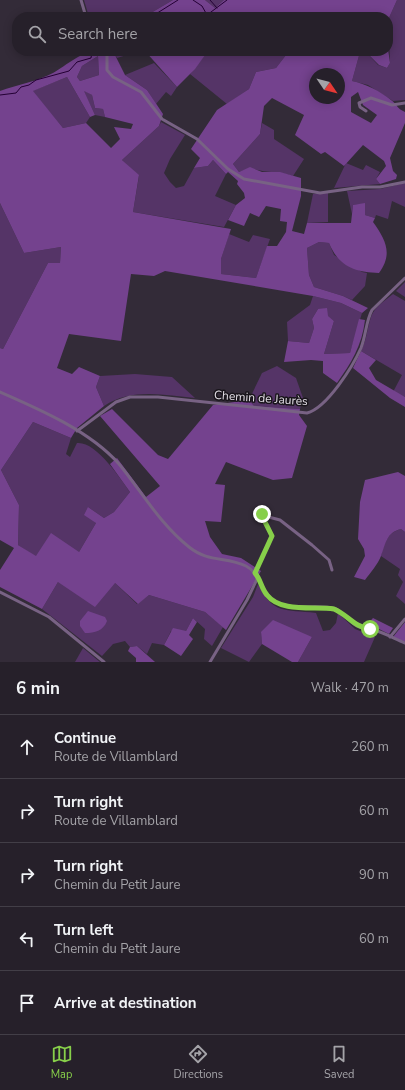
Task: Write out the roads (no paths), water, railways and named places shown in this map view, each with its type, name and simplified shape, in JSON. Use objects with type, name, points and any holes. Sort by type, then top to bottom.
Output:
[{"type":"street","points":[[81,0],[85,12]]},
{"type":"street","points":[[107,56],[108,70],[112,77],[140,92],[162,119],[197,139],[228,169],[240,177],[320,193],[362,187],[380,187],[405,182]]},
{"type":"street","points":[[366,111],[360,107],[359,103],[370,98],[392,105],[405,103]]},
{"type":"street","name":"Chemin de Jaurès","points":[[77,431],[116,402],[130,397],[158,397],[311,412],[319,407],[326,399],[353,363],[360,348],[372,310],[405,278]]},
{"type":"street","points":[[0,392],[77,431],[100,447],[115,460],[163,521],[191,548],[207,558],[241,564],[255,573],[267,595],[276,603],[298,607],[334,609],[341,612],[356,626],[375,630],[405,643]]},
{"type":"street","points":[[255,573],[272,536],[261,514],[280,520],[312,545],[329,560],[332,570]]},
{"type":"street","points":[[210,662],[247,600],[258,577]]},
{"type":"street","points":[[0,592],[49,617],[104,662]]},
{"type":"street","points":[[390,637],[405,619]]},
{"type":"waterway","points":[[159,12],[178,0]]},
{"type":"waterway","points":[[193,0],[202,6],[205,12]]},
{"type":"waterway","points":[[210,0],[217,8]]},
{"type":"waterway","points":[[211,12],[227,0]]},
{"type":"waterway","points":[[0,95],[16,93],[21,87],[29,85],[36,80],[69,71],[77,62],[91,58],[91,56]]}]
